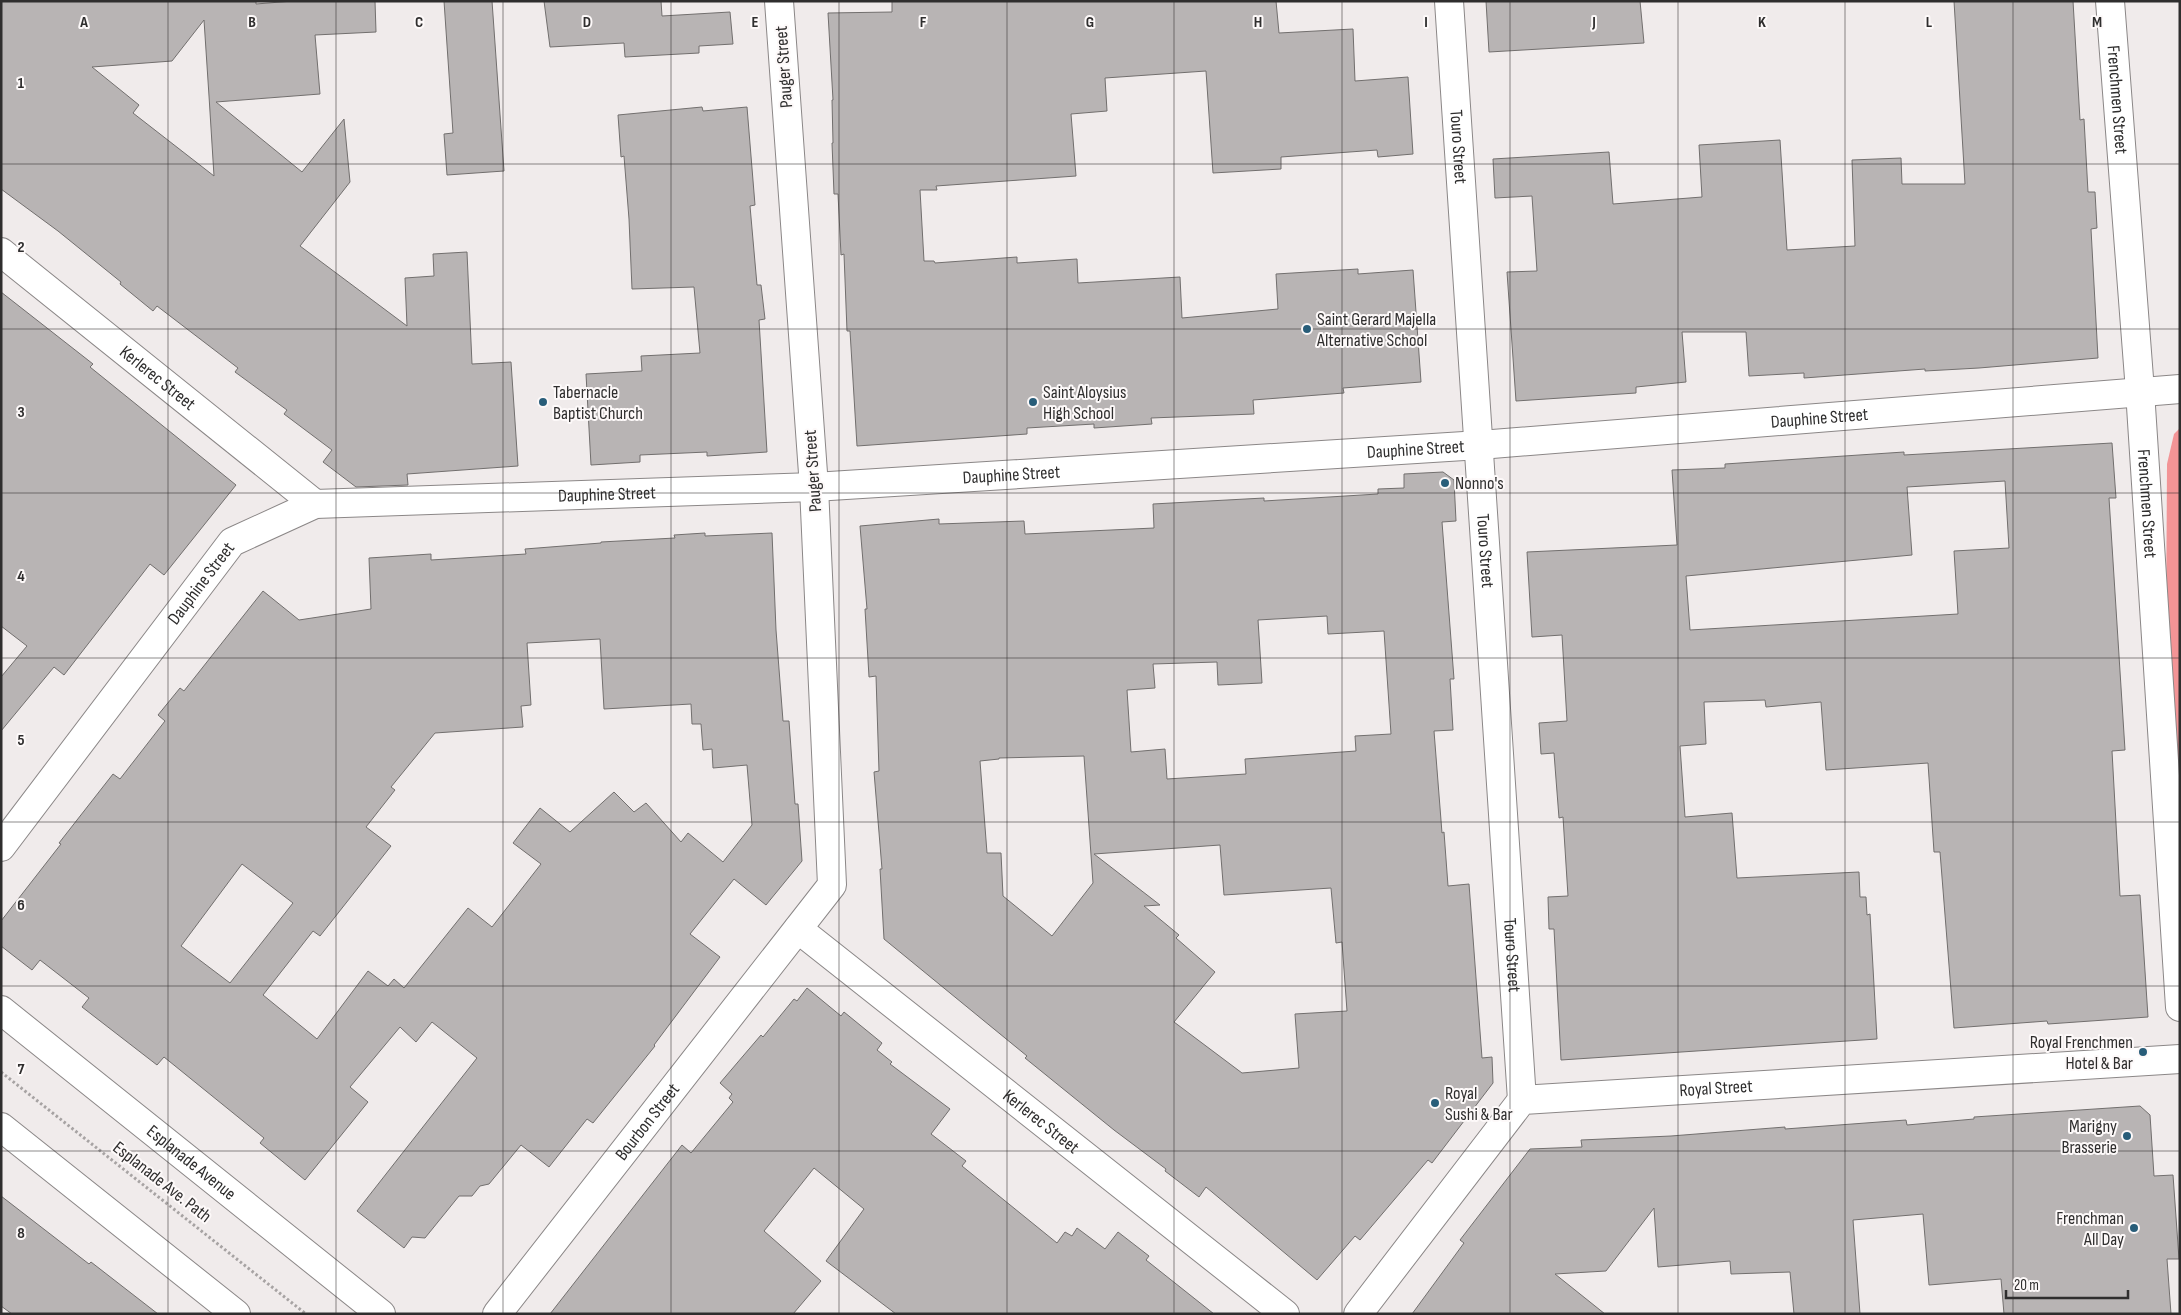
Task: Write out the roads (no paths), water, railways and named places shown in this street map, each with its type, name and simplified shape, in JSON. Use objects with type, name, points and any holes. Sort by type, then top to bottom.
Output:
[{"type":"street","name":"Pauger Street","points":[[779,1],[814,487],[832,884],[798,929]]},
{"type":"street","name":"Touro Street","points":[[1450,1],[1522,1100]]},
{"type":"street","name":"Frenchmen Street","points":[[2110,1],[2140,391],[2180,1007]]},
{"type":"street","name":"Kerlerec Street","points":[[1,252],[315,504]]},
{"type":"street","name":"Dauphine Street","points":[[1,847],[232,542],[315,504],[814,487],[1480,445],[2180,389]]},
{"type":"street","name":"Kerlerec Street","points":[[798,929],[1285,1314]]},
{"type":"street","name":"Bourbon Street","points":[[497,1314],[798,929]]},
{"type":"street","name":"Esplanade Avenue","points":[[1,1010],[381,1314]]},
{"type":"street","name":"Royal Street","points":[[1522,1100],[2180,1059]]},
{"type":"street","points":[[1358,1314],[1522,1100]]},
{"type":"street","points":[[1,1128],[236,1314]]},
{"type":"place","name":"Saint Gerard Majella Alternative School","points":[[1307,329]]},
{"type":"place","name":"Tabernacle Baptist Church","points":[[543,402]]},
{"type":"place","name":"Saint Aloysius High School","points":[[1033,402]]},
{"type":"place","name":"Nonno's","points":[[1445,483]]},
{"type":"place","name":"Royal Frenchmen Hotel & Bar","points":[[2143,1052]]},
{"type":"place","name":"Royal Sushi & Bar","points":[[1435,1103]]},
{"type":"place","name":"Marigny Brasserie","points":[[2127,1136]]},
{"type":"place","name":"Frenchman All Day","points":[[2134,1228]]}]
